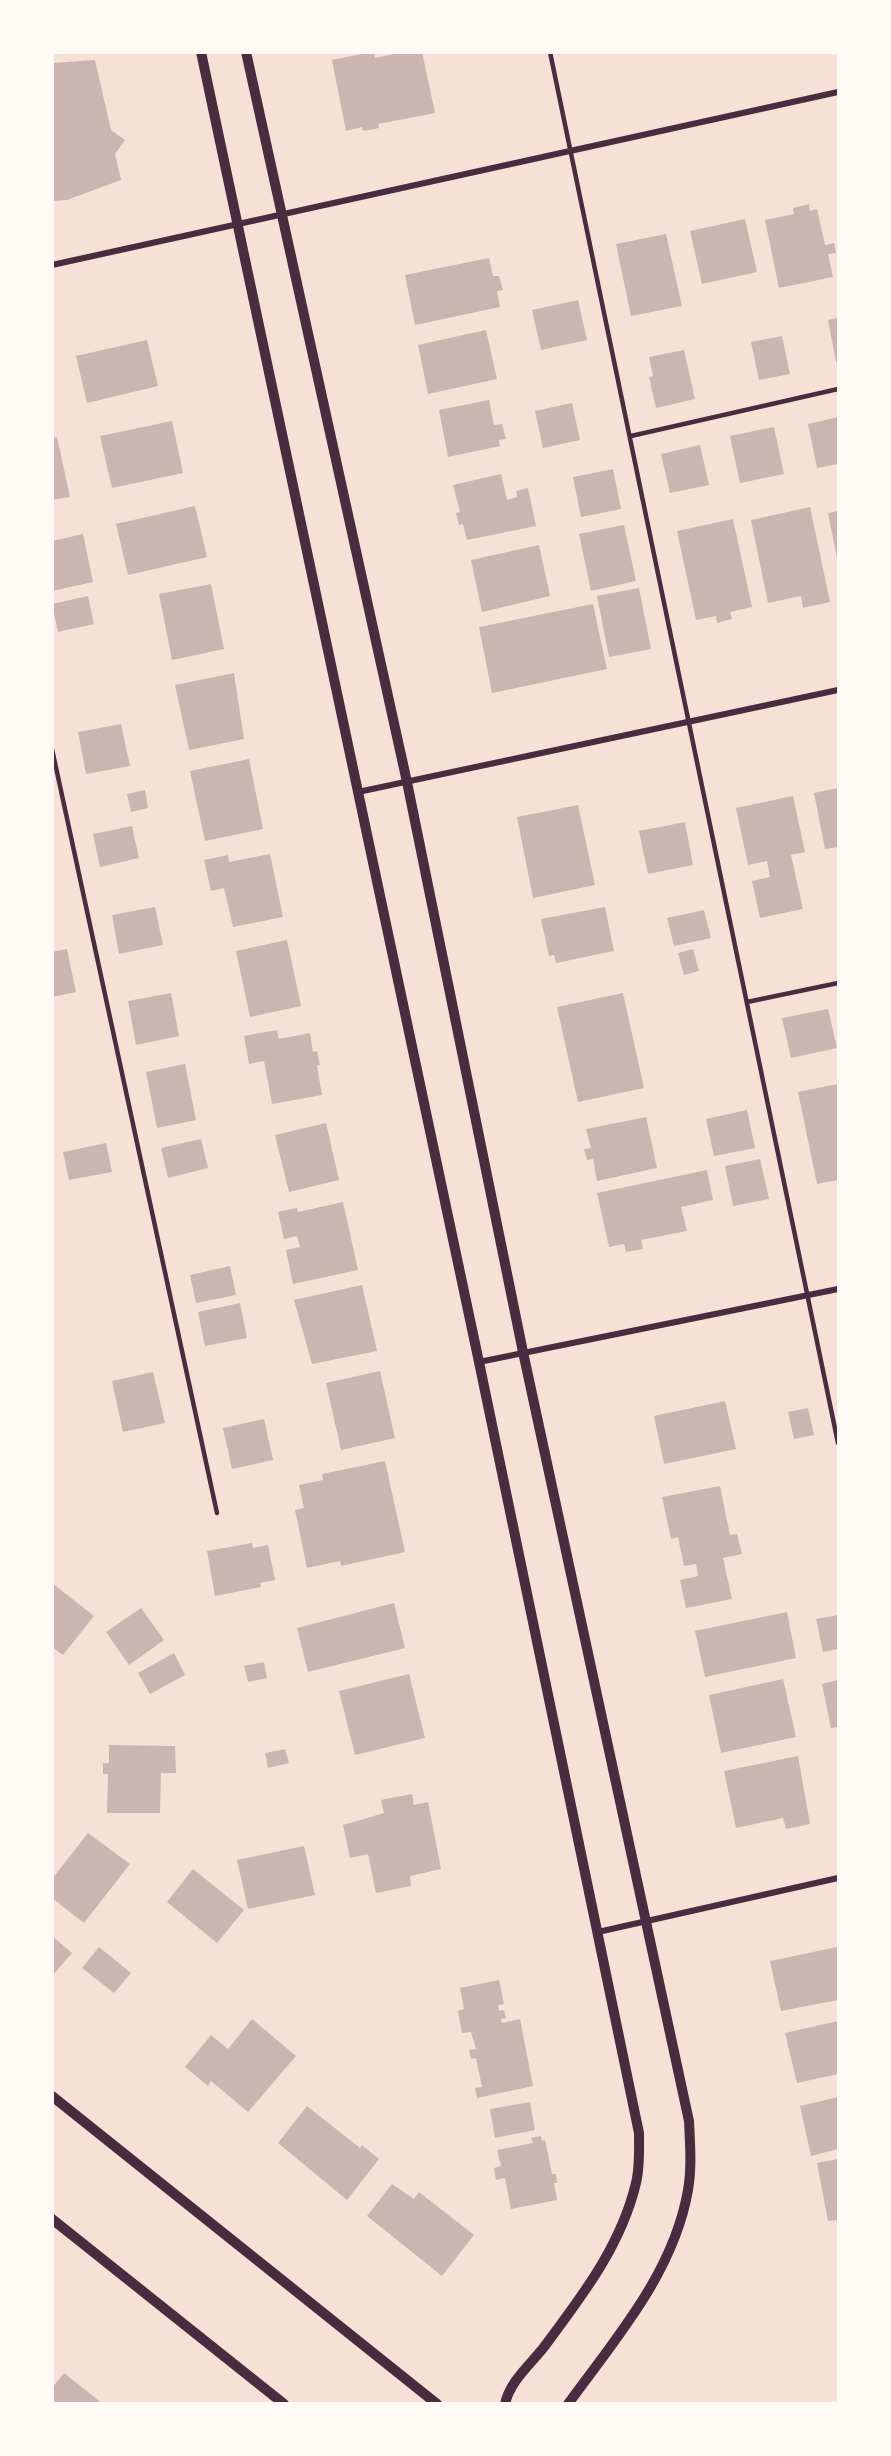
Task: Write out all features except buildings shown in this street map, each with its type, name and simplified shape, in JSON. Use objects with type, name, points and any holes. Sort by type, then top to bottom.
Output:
[{"type":"street","points":[[201,52],[479,1362],[639,2133],[637,2181],[626,2219],[608,2259],[543,2348],[508,2391],[506,2403]]},
{"type":"street","points":[[246,52],[407,782],[522,1353],[689,2121],[688,2189],[667,2257],[648,2293],[568,2403]]},
{"type":"street","points":[[52,265],[838,92]]},
{"type":"street","points":[[358,792],[838,690]]},
{"type":"street","points":[[479,1362],[838,1288]]},
{"type":"street","points":[[598,1932],[838,1878]]},
{"type":"street","points":[[52,2096],[437,2403]]},
{"type":"street","points":[[52,2219],[284,2403]]},
{"type":"lane","points":[[550,52],[838,1443]]},
{"type":"lane","points":[[631,436],[838,389]]},
{"type":"lane","points":[[52,749],[217,1513]]},
{"type":"lane","points":[[747,1002],[838,983]]}]
